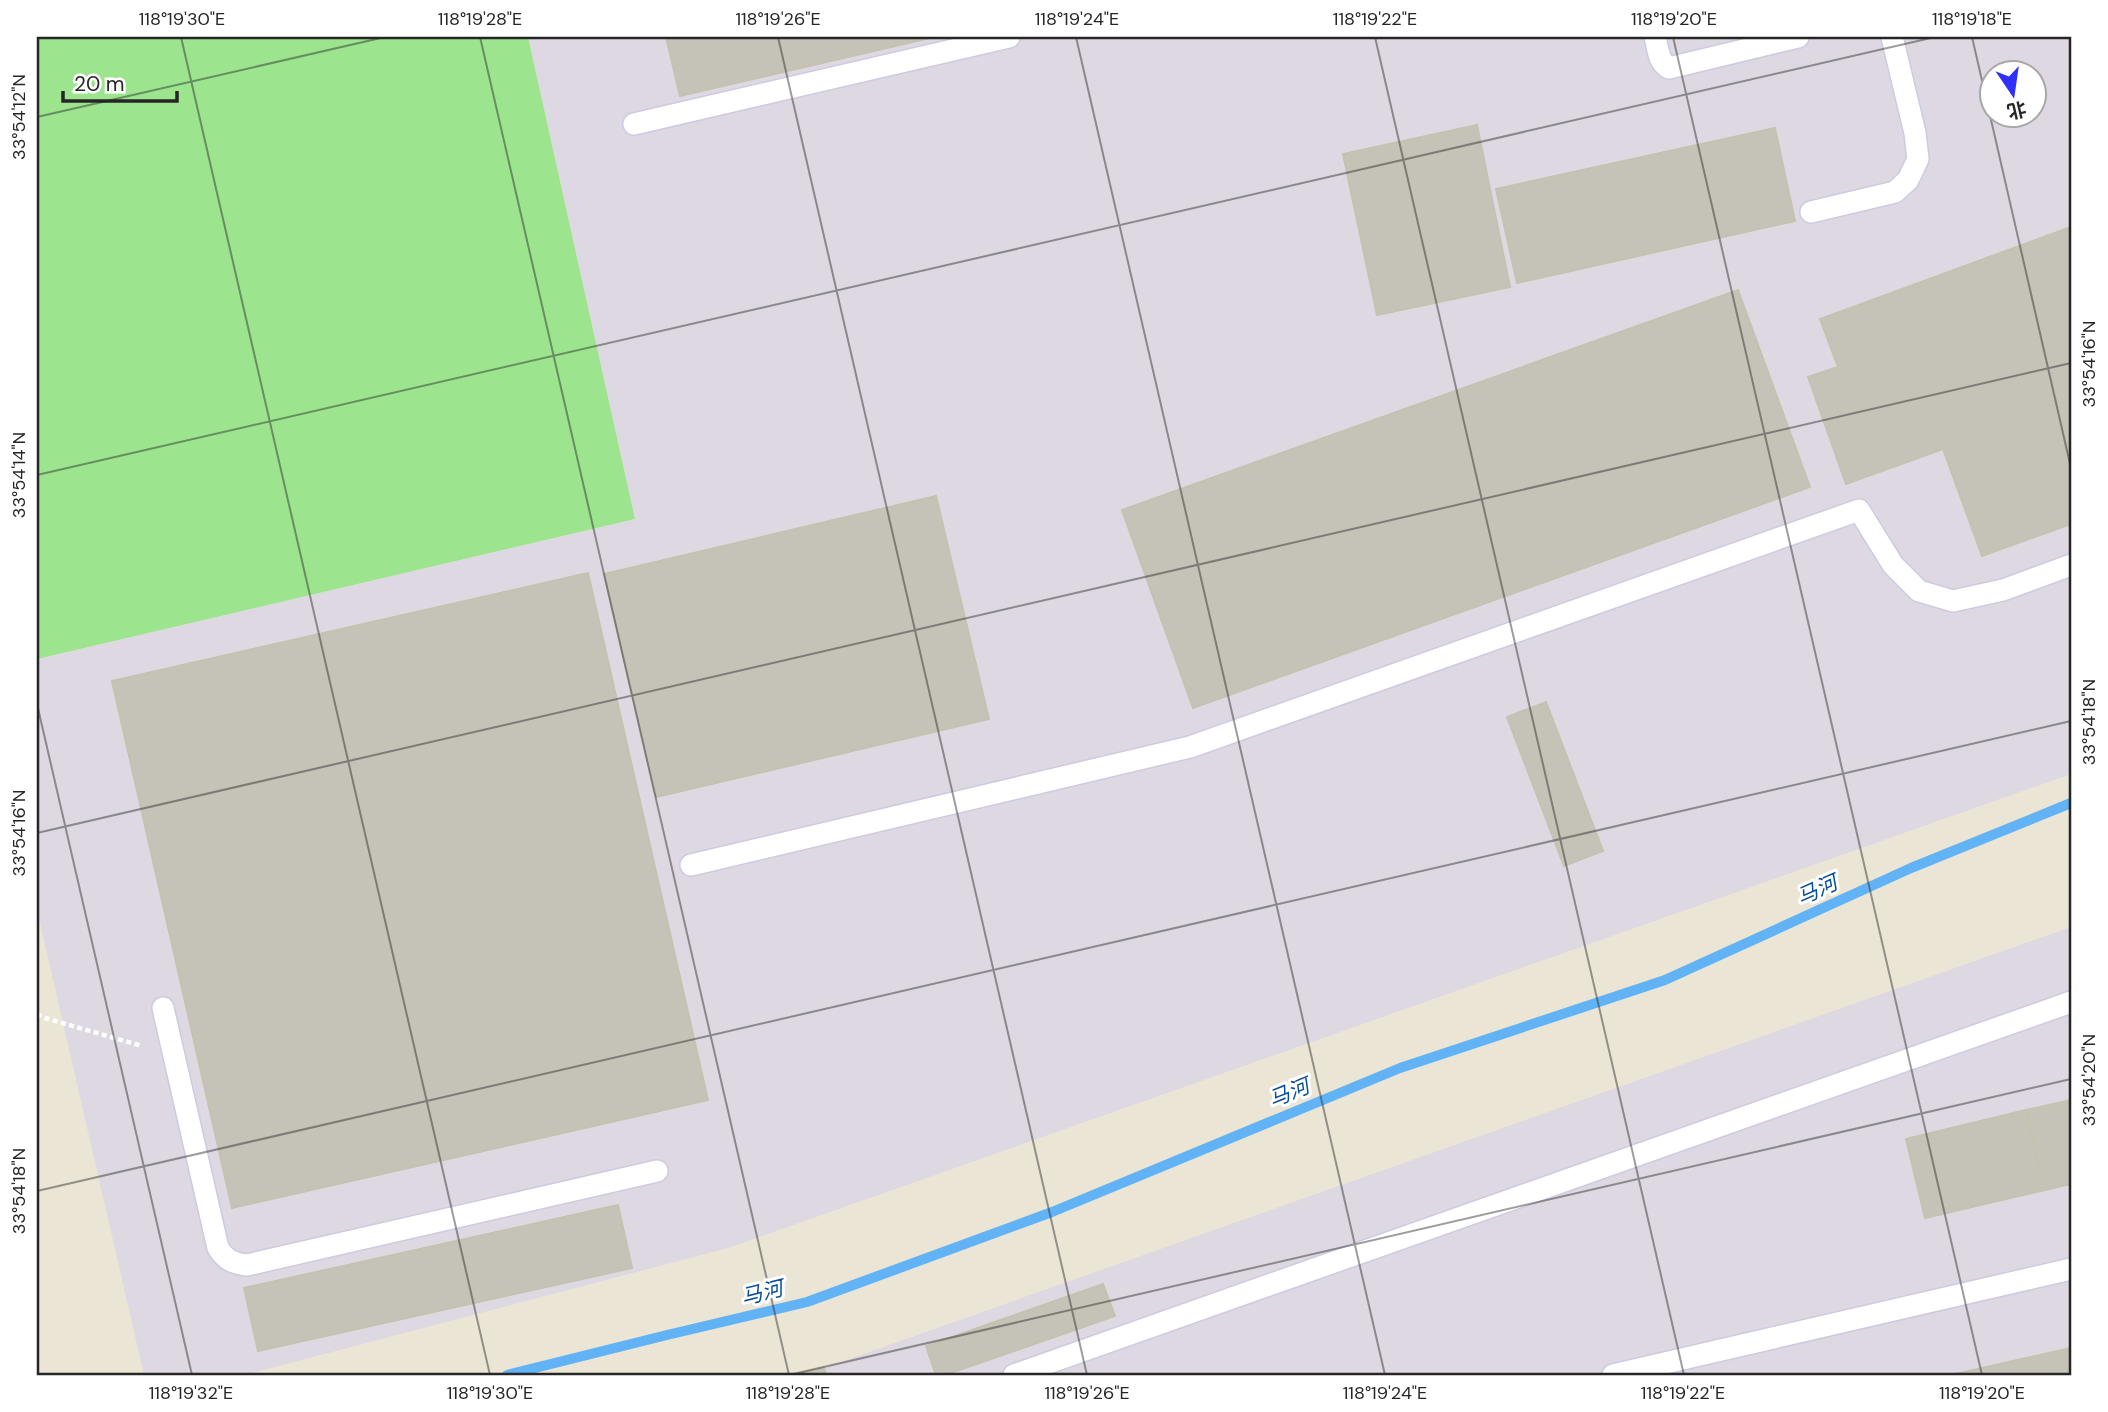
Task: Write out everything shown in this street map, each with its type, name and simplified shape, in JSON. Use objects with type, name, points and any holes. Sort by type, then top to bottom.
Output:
[{"type":"lane","points":[[634,124],[1009,37]]},
{"type":"lane","points":[[1655,37],[1663,65],[1669,68],[1798,37]]},
{"type":"lane","points":[[1811,212],[1895,192],[1908,180],[1918,159],[1915,133],[1892,37]]},
{"type":"lane","points":[[691,865],[1189,747],[1859,510],[1893,565],[1919,591],[1953,601],[2003,590],[2071,565]]},
{"type":"lane","points":[[1014,1375],[2071,1002]]},
{"type":"lane","points":[[163,1008],[218,1248],[225,1259],[236,1264],[247,1265],[657,1171]]},
{"type":"lane","points":[[1614,1375],[2071,1269]]},
{"type":"path","points":[[37,1014],[173,1055]]},
{"type":"shaded area","points":[[528,37],[2071,37],[2071,774],[728,1248],[244,1375],[144,1375],[37,910],[37,659],[635,519]]},
{"type":"shaded area","points":[[2071,927],[2071,1375],[792,1375],[824,1368]]},
{"type":"green space","points":[[37,37],[528,37],[635,519],[37,659]]},
{"type":"building","points":[[666,37],[934,37],[680,96]]},
{"type":"building","points":[[1477,125],[1510,287],[1377,315],[1343,154]]},
{"type":"building","points":[[1775,128],[1795,221],[1517,283],[1496,189]]},
{"type":"building","points":[[2071,227],[2071,524],[1982,556],[1943,449],[1846,484],[1808,377],[1838,367],[1820,319]]},
{"type":"building","points":[[1738,290],[1810,487],[1193,708],[1122,510]]},
{"type":"building","points":[[936,496],[989,719],[656,797],[604,574]]},
{"type":"building","points":[[588,573],[708,1100],[232,1208],[112,681]]},
{"type":"building","points":[[1546,702],[1603,851],[1564,866],[1507,717]]},
{"type":"building","points":[[2071,1100],[2071,1184],[2045,1190],[2026,1110]]},
{"type":"building","points":[[2026,1110],[2045,1190],[1925,1218],[1906,1139]]},
{"type":"building","points":[[618,1205],[632,1268],[258,1351],[244,1288]]},
{"type":"building","points":[[1103,1284],[1115,1316],[945,1375],[936,1375],[926,1346]]},
{"type":"building","points":[[2071,1348],[2071,1375],[1951,1375]]},
{"type":"building","points":[[824,1368],[826,1375],[792,1375]]},
{"type":"waterway","name":"马河","points":[[507,1375],[807,1302],[1052,1212],[1400,1068],[1665,980],[1911,868],[2071,803]]}]
